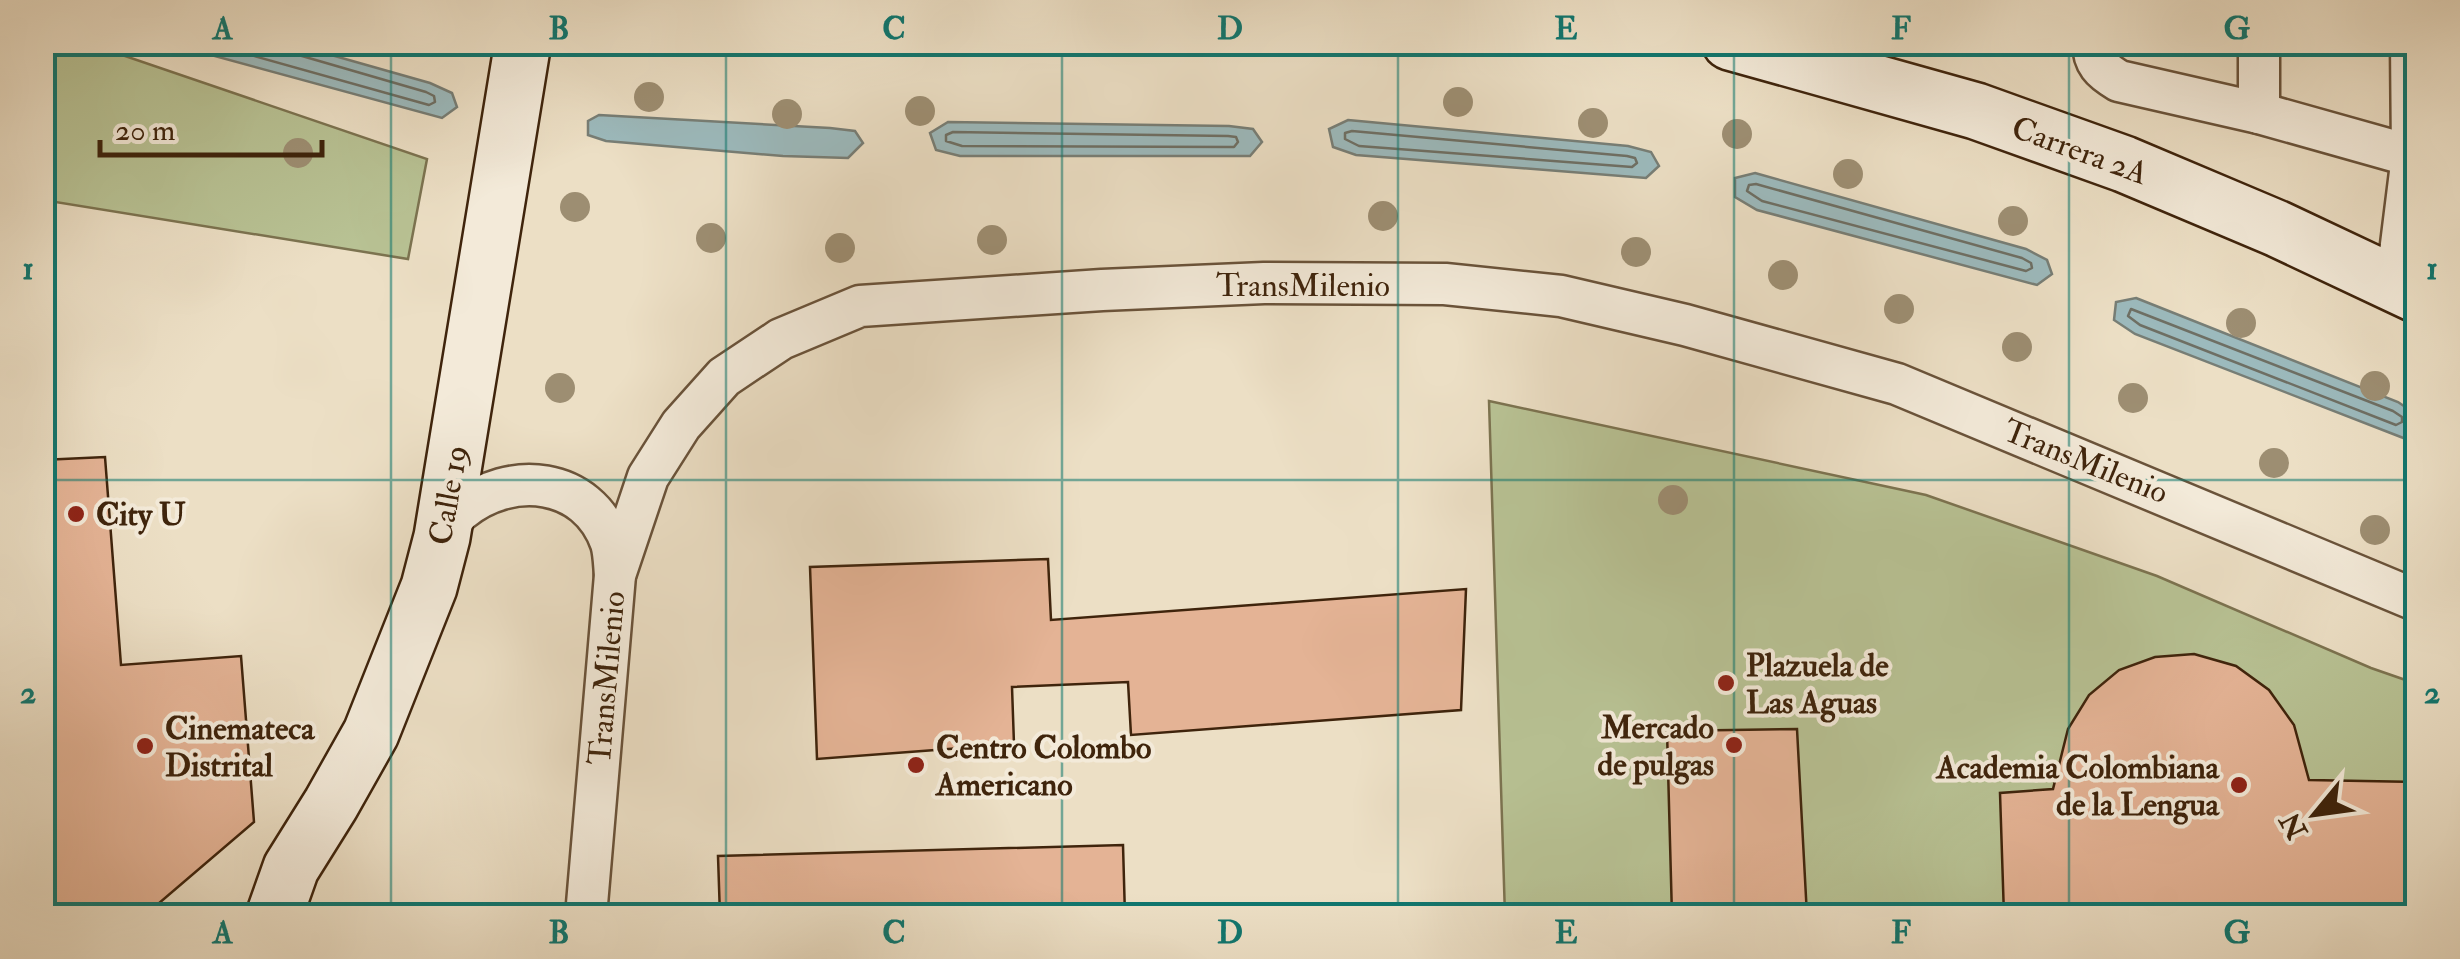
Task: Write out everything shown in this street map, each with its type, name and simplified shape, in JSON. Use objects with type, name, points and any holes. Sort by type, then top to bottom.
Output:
[{"type":"street","name":"Calle 19","points":[[274,916],[291,868],[371,733],[430,587],[442,536],[523,42]]},
{"type":"street","name":"Carrera 2A","points":[[1730,42],[1976,111],[2124,164],[2278,229],[2407,290]]},
{"type":"lane","points":[[2094,42],[2093,58],[2119,82],[2259,113],[2412,156]]},
{"type":"lane","points":[[2259,42],[2259,113]]},
{"type":"lane","points":[[2407,290],[2412,42]]},
{"type":"lane","name":"TransMilenio","points":[[586,916],[615,575],[648,477],[682,425],[724,378],[781,339],[860,306],[1264,283],[1445,284],[1561,296],[1685,325],[1897,384],[2418,600]]},
{"type":"lane","points":[[442,536],[459,512],[494,492],[512,484],[544,484],[572,497],[596,516],[610,544],[615,575]]},
{"type":"green space","points":[[43,42],[87,43],[427,159],[408,259],[43,200]]},
{"type":"green space","points":[[1489,401],[1926,495],[2157,576],[2417,684],[2417,916],[1505,916]]},
{"type":"water","points":[[167,43],[289,43],[430,83],[452,93],[457,107],[442,118]]},
{"type":"water","points":[[599,115],[830,128],[855,131],[863,143],[848,158],[606,141],[588,135],[588,121]]},
{"type":"water","points":[[1348,120],[1628,146],[1651,152],[1659,166],[1646,178],[1356,155],[1333,147],[1329,129]]},
{"type":"water","points":[[948,122],[1229,126],[1253,129],[1262,142],[1250,156],[960,156],[936,150],[930,133]]},
{"type":"water","points":[[1755,173],[2026,249],[2047,260],[2052,274],[2037,285],[1757,210],[1735,197],[1735,178]]},
{"type":"water","points":[[2136,298],[2398,402],[2417,415],[2417,433],[2406,439],[2135,334],[2114,320],[2116,302]]},
{"type":"building","name":"Cinemateca Distrital","points":[[105,457],[121,665],[241,656],[254,822],[144,916],[42,916],[42,460]]},
{"type":"building","points":[[1048,559],[1051,620],[1466,589],[1461,710],[1131,735],[1128,682],[1012,687],[1014,744],[817,759],[810,567]]},
{"type":"building","name":"Academia Colombiana de la Lengua","points":[[2194,654],[2236,666],[2269,690],[2294,725],[2309,780],[2418,782],[2418,916],[2004,916],[2000,793],[2053,789],[2068,729],[2089,695],[2119,670],[2155,657]]},
{"type":"building","points":[[1797,729],[1807,916],[1672,916],[1667,731]]},
{"type":"building","points":[[1123,845],[1125,916],[720,916],[718,856]]},
{"type":"place","name":"City U","points":[[76,514]]},
{"type":"place","name":"Plazuela de Las Aguas","points":[[1726,683]]},
{"type":"place","name":"Mercado de pulgas","points":[[1734,745]]},
{"type":"place","name":"Cinemateca Distrital","points":[[145,746]]},
{"type":"place","name":"Centro Colombo Americano","points":[[916,765]]},
{"type":"place","name":"Academia Colombiana de la Lengua","points":[[2239,785]]}]
